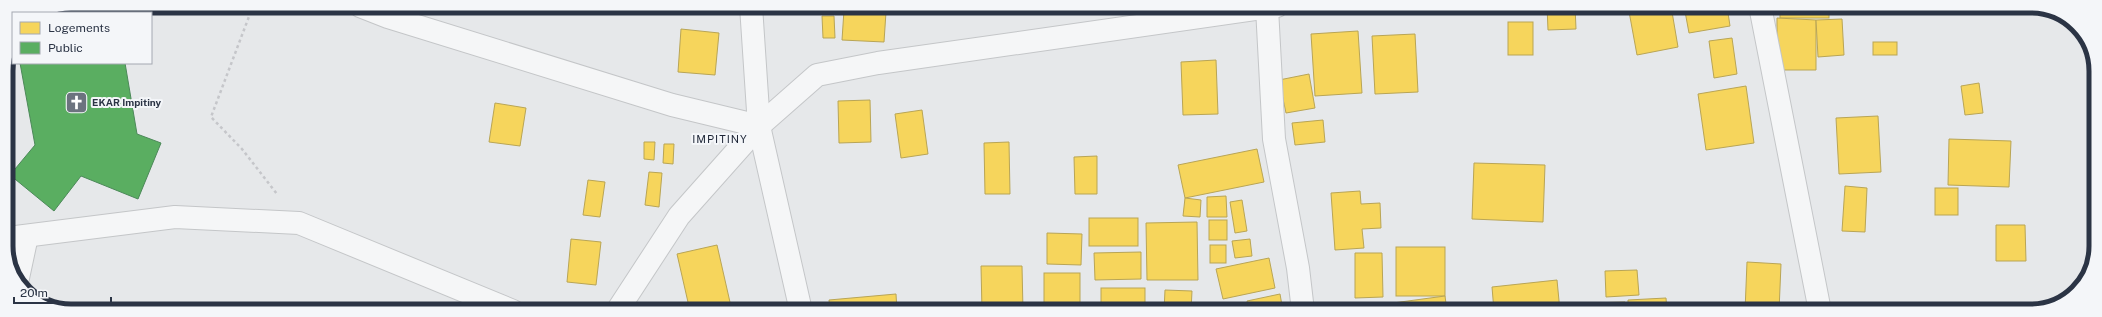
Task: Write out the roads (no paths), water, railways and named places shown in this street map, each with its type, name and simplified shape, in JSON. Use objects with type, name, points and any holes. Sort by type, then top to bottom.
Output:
[{"type":"street","points":[[378,13],[672,104],[759,126]]},
{"type":"street","points":[[752,13],[759,126],[799,304]]},
{"type":"street","points":[[622,304],[679,216],[759,126],[817,75],[878,63],[1230,13]]},
{"type":"street","points":[[1272,13],[1274,139],[1298,268],[1302,304]]},
{"type":"street","points":[[1761,13],[1819,304]]},
{"type":"street","points":[[18,270],[18,237],[175,217],[299,223],[496,304]]},
{"type":"place","name":"EKAR Impitiny","points":[[77,102]]},
{"type":"district","name":"IMPITINY","points":[[720,139]]}]
